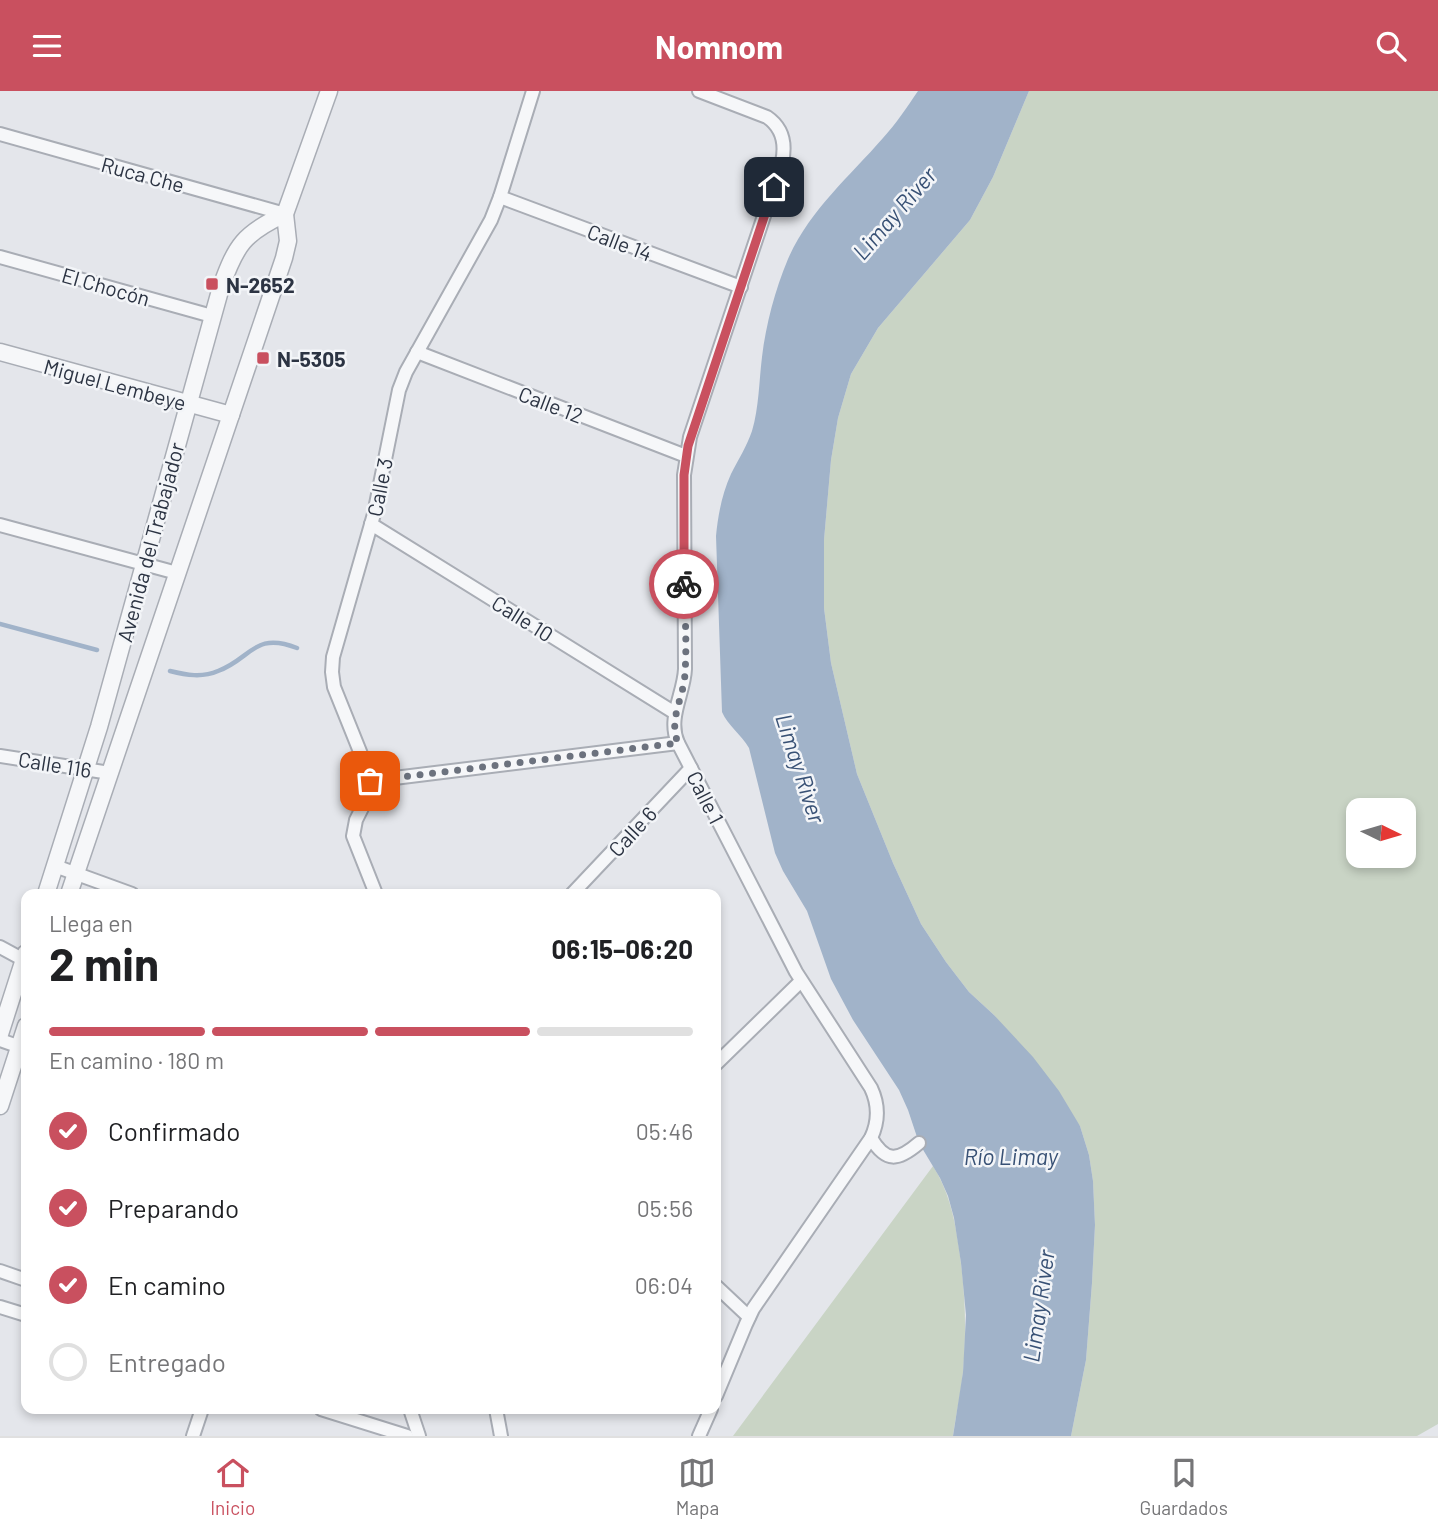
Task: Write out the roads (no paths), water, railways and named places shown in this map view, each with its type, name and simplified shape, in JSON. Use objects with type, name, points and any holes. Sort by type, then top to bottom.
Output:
[{"type":"street","name":"Avenida del Trabajador","points":[[71,889],[285,253],[288,236],[285,214],[329,91]]},
{"type":"street","name":"Calle 3","points":[[370,781],[334,687],[331,672],[333,657],[371,524],[396,399],[406,372],[485,231],[500,197],[533,91]]},
{"type":"street","name":"Calle 1","points":[[699,91],[767,117],[781,132],[784,147],[782,162],[686,456],[685,669],[674,725],[678,743],[801,981],[874,1095],[877,1109],[876,1124],[871,1137],[749,1317],[721,1384]]},
{"type":"street","name":"Ruca Che","points":[[0,135],[285,214]]},
{"type":"street","name":"Calle 14","points":[[500,197],[741,287]]},
{"type":"street","name":"Avenida del Trabajador","points":[[48,889],[86,769],[226,273],[249,235],[260,226],[285,214]]},
{"type":"street","name":"El Chocón","points":[[0,257],[212,316]]},
{"type":"street","name":"Miguel Lembeye","points":[[0,352],[231,415]]},
{"type":"street","name":"Calle 12","points":[[417,352],[686,456]]},
{"type":"street","name":"Calle 10","points":[[371,524],[675,713]]},
{"type":"street","points":[[0,525],[177,573]]},
{"type":"street","points":[[374,889],[354,836],[356,820],[369,794],[370,781],[678,743]]},
{"type":"street","name":"Calle 116","points":[[0,756],[110,773]]},
{"type":"street","name":"Calle 6","points":[[577,889],[691,768]]},
{"type":"street","points":[[55,866],[118,889]]},
{"type":"street","points":[[0,947],[21,955]]},
{"type":"street","points":[[0,1034],[21,969]]},
{"type":"street","points":[[721,1059],[801,981]]},
{"type":"street","points":[[0,1040],[21,1047]]},
{"type":"street","points":[[0,1106],[21,1053]]},
{"type":"street","points":[[871,1137],[880,1151],[890,1156],[901,1156],[919,1143]]},
{"type":"street","points":[[0,1271],[21,1278]]},
{"type":"street","points":[[721,1291],[749,1317]]},
{"type":"street","points":[[0,1307],[21,1313]]},
{"type":"street","points":[[193,1436],[200,1414]]},
{"type":"street","points":[[337,1414],[407,1436]]},
{"type":"street","points":[[412,1414],[419,1436]]},
{"type":"street","points":[[497,1414],[500,1436]]},
{"type":"street","points":[[699,1436],[709,1414]]},
{"type":"water","name":"Río Limay","points":[[918,91],[1029,91],[993,177],[970,220],[878,328],[851,374],[838,418],[831,460],[824,540],[824,608],[831,663],[857,774],[921,924],[969,992],[1033,1057],[1059,1091],[1080,1126],[1089,1155],[1095,1225],[1092,1283],[1086,1360],[1071,1436],[953,1436],[963,1372],[966,1315],[961,1263],[948,1196],[919,1143],[899,1090],[853,1020],[831,979],[807,911],[775,853],[749,748],[722,712],[717,528],[725,489],[752,431],[764,345],[775,295],[788,259],[807,225],[888,133]]},
{"type":"waterway","points":[[0,624],[97,650]]},
{"type":"waterway","points":[[170,671],[206,675],[229,666],[262,645],[283,644],[297,648]]},
{"type":"place","name":"N-2652","points":[[212,284]]},
{"type":"place","name":"N-5305","points":[[263,358]]},
{"type":"water label","name":"Limay River","points":[[894,213]]},
{"type":"water label","name":"Limay River","points":[[801,768]]},
{"type":"water label","name":"Limay River","points":[[1038,1306]]}]
